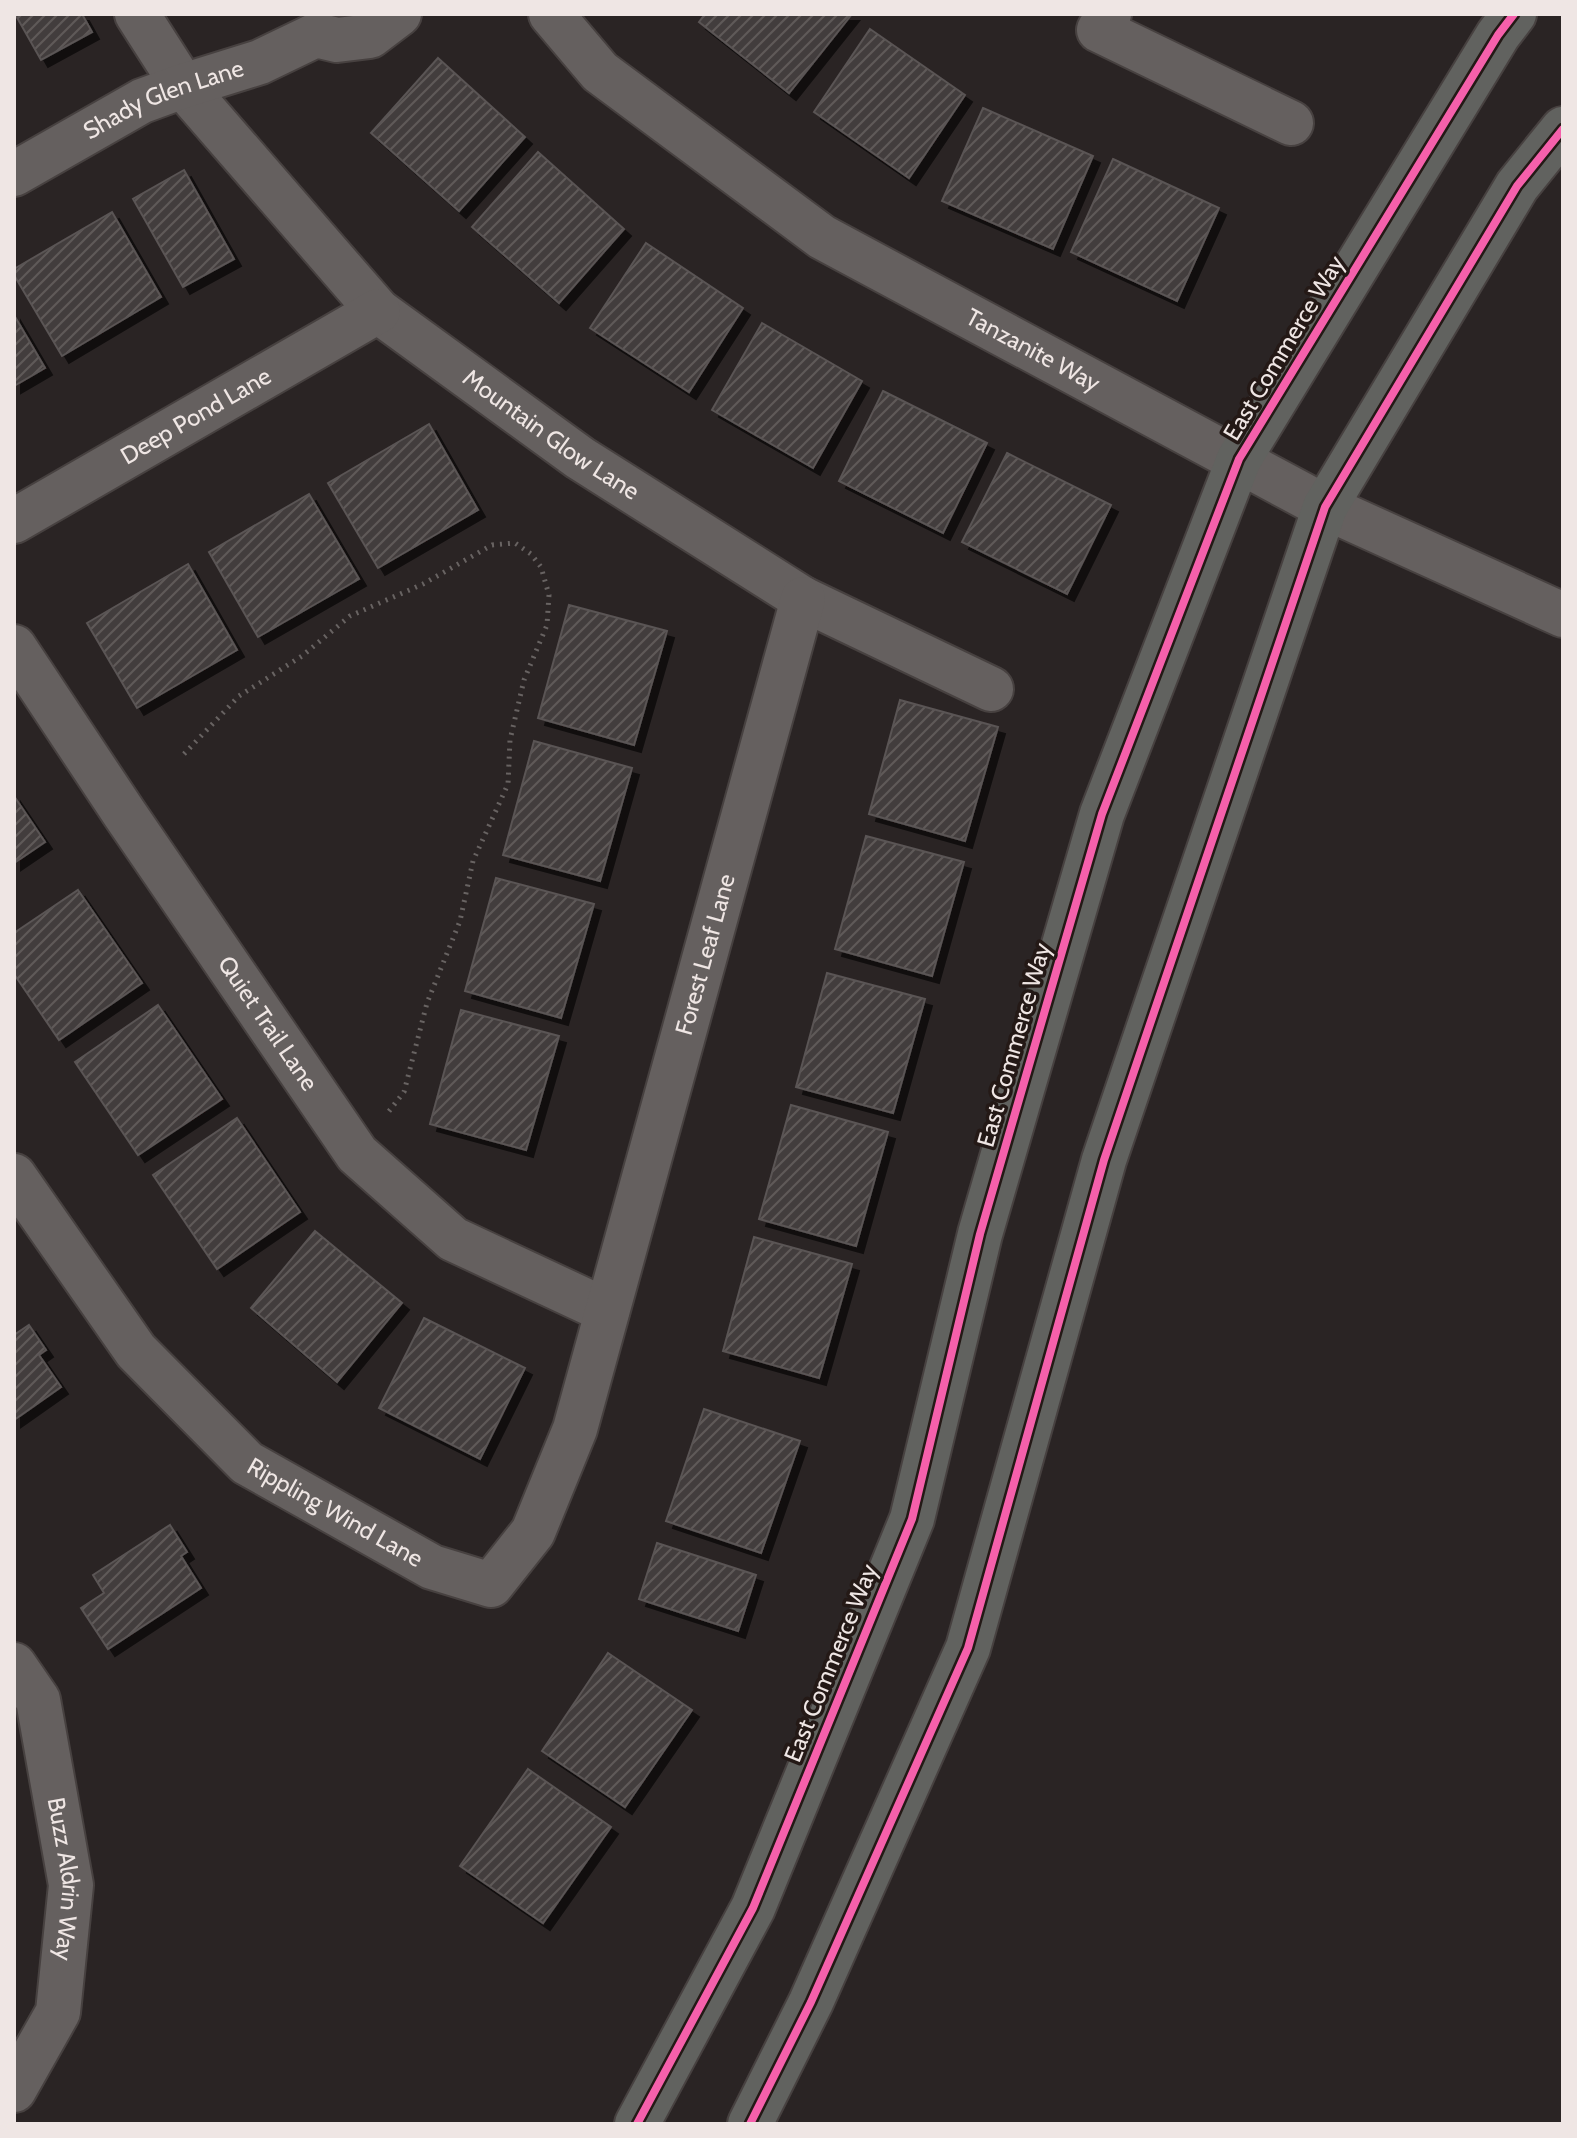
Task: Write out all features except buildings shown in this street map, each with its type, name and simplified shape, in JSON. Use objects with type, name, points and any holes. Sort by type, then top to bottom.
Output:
[{"type":"main road","name":"East Commerce Way","points":[[637,2124],[753,1908],[912,1519],[980,1234],[1102,814],[1239,459],[1498,35],[1514,14]]},
{"type":"main road","points":[[750,2124],[811,2002],[968,1648],[1104,1160],[1325,507],[1517,186],[1563,129]]},
{"type":"street","name":"Mountain Glow Lane","points":[[137,14],[183,86],[378,311],[580,458],[803,599],[991,689]]},
{"type":"street","name":"Shady Glen Lane","points":[[14,174],[142,101],[260,62],[321,25],[337,40],[370,36],[399,14]]},
{"type":"street","name":"Tanzanite Way","points":[[551,14],[600,72],[822,237],[1325,507],[1563,615]]},
{"type":"street","points":[[1094,19],[1291,123]]},
{"type":"street","name":"Deep Pond Lane","points":[[14,521],[378,311]]},
{"type":"street","name":"Forest Leaf Lane","points":[[607,1311],[803,599]]},
{"type":"street","name":"Quiet Trail Lane","points":[[14,647],[357,1154],[453,1239],[607,1311]]},
{"type":"street","name":"Rippling Wind Lane","points":[[14,1176],[136,1351],[247,1463],[432,1567],[491,1585],[533,1532],[575,1429],[607,1311]]},
{"type":"street","name":"Buzz Aldrin Way","points":[[14,1665],[38,1700],[71,1885],[58,2012],[14,2090]]},
{"type":"path","points":[[184,754],[239,696],[302,656],[350,616],[423,584],[492,545],[515,543],[531,554],[541,567],[549,595],[547,625],[524,680],[510,740],[508,784],[473,861],[460,921],[427,1003],[404,1092],[385,1116]]},
{"type":"cycle path","points":[[637,2124],[753,1908],[912,1519],[980,1234],[1102,814],[1239,459],[1498,35],[1514,14]]},
{"type":"cycle path","points":[[750,2124],[811,2002],[968,1648],[1104,1160],[1325,507],[1517,186],[1563,129]]}]
